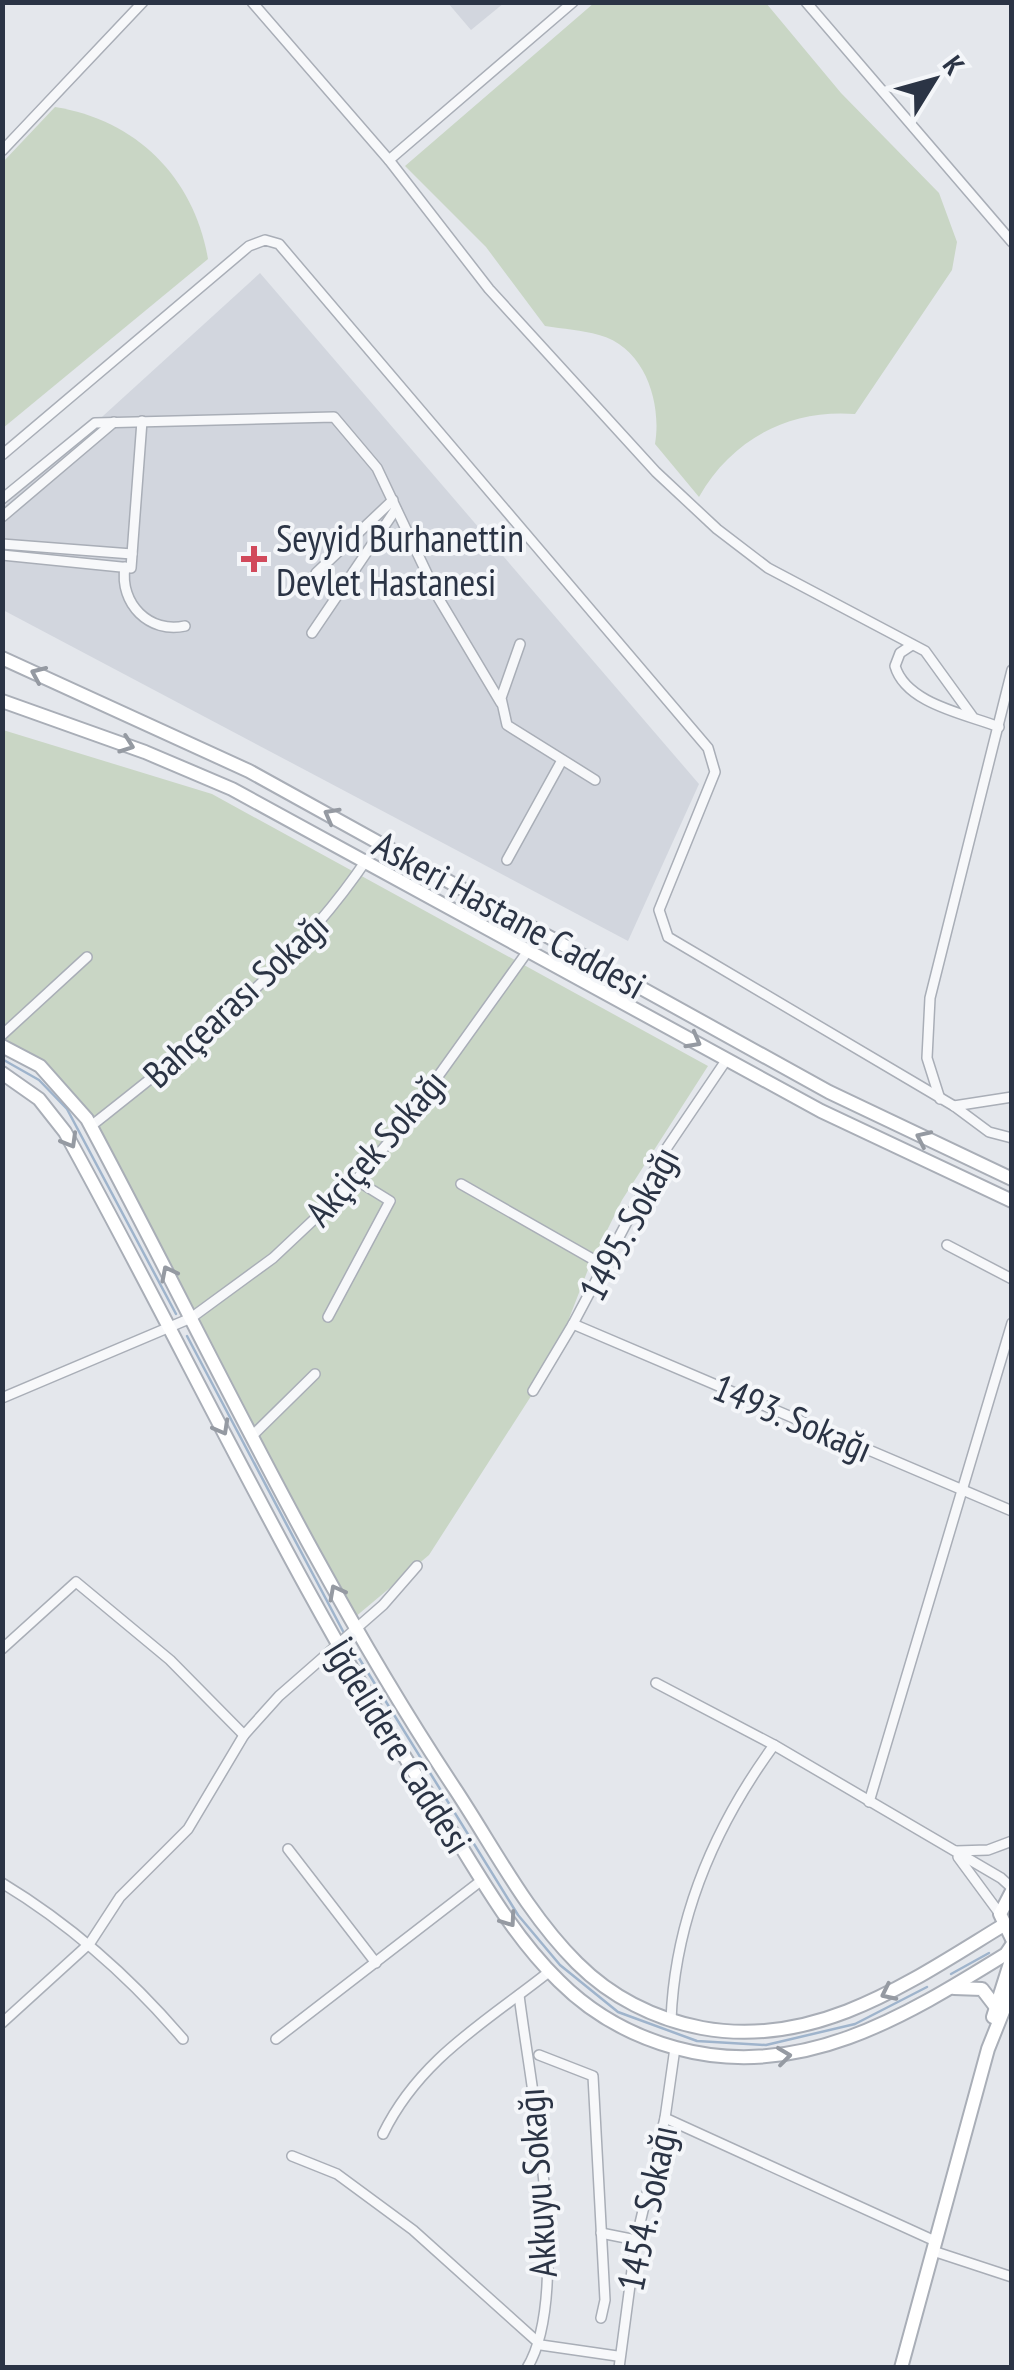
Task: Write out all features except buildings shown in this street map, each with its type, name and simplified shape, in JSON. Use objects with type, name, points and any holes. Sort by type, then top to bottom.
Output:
[{"type":"street","points":[[2,151],[143,2]]},
{"type":"street","points":[[252,2],[389,160],[489,288],[636,451],[701,515],[785,578],[912,644],[938,664],[972,716]]},
{"type":"street","points":[[389,160],[573,2]]},
{"type":"street","points":[[812,5],[1012,242]]},
{"type":"street","points":[[2,455],[249,246],[266,240],[278,244],[708,748],[715,772],[660,904],[664,932],[698,958],[954,1106],[990,1132],[1012,1138]]},
{"type":"street","points":[[2,499],[95,422],[334,416],[369,455],[439,598],[501,703],[510,729],[595,780]]},
{"type":"street","points":[[2,554],[132,568],[142,421]]},
{"type":"street","points":[[2,517],[114,422]]},
{"type":"street","points":[[316,573],[394,505]]},
{"type":"street","points":[[312,634],[394,505]]},
{"type":"street","points":[[2,544],[132,554]]},
{"type":"street","points":[[125,567],[125,589],[143,616],[164,630],[185,626]]},
{"type":"street","points":[[501,703],[520,644]]},
{"type":"street","points":[[912,644],[896,661],[903,682],[920,695],[999,727]]},
{"type":"street","name":"Askeri Hastane Caddesi","points":[[2,658],[249,772],[830,1092],[1012,1179]]},
{"type":"street","points":[[940,1099],[927,1058],[930,998],[1012,670]]},
{"type":"street","name":"Askeri Hastane Caddesi","points":[[2,701],[203,775],[367,859],[851,1127],[1012,1202]]},
{"type":"street","points":[[507,860],[561,762]]},
{"type":"street","name":"Bahçearası Sokağı","points":[[91,1126],[191,1050],[293,954],[331,911],[367,859]]},
{"type":"street","name":"Akçiçek Sokağı","points":[[2,1398],[169,1330],[192,1318],[273,1258],[356,1180],[418,1106],[530,948]]},
{"type":"street","points":[[2,1035],[87,957]]},
{"type":"street","name":"İğdelidere Caddesi","points":[[2,1046],[46,1071],[91,1126],[356,1628],[540,1920],[604,1986],[671,2020],[738,2032],[792,2030],[858,2007],[934,1967],[1001,1920]]},
{"type":"street","name":"1495. Sokağı","points":[[532,1391],[573,1324],[664,1152],[727,1059]]},
{"type":"street","name":"İğdelidere Caddesi","points":[[2,1073],[39,1099],[65,1132],[336,1646],[482,1880],[550,1971],[603,2016],[675,2048],[738,2058],[796,2055],[868,2030],[931,1999],[1006,1954],[1012,1942]]},
{"type":"street","points":[[954,1106],[1012,1097]]},
{"type":"street","points":[[328,1318],[390,1200],[356,1180]]},
{"type":"street","points":[[461,1184],[603,1265]]},
{"type":"street","points":[[948,1246],[1012,1279]]},
{"type":"street","points":[[870,1802],[897,1721],[959,1488],[1012,1323]]},
{"type":"street","name":"1493. Sokağı","points":[[573,1324],[1012,1511]]},
{"type":"street","points":[[254,1434],[315,1374]]},
{"type":"street","points":[[2,2023],[90,1943],[120,1897],[188,1829],[244,1734],[416,1566]]},
{"type":"street","points":[[2,1649],[76,1582],[170,1660],[244,1734]]},
{"type":"street","points":[[656,1682],[774,1744],[1012,1890],[1001,1920]]},
{"type":"street","points":[[671,2020],[678,1956],[697,1886],[727,1819],[774,1744]]},
{"type":"street","points":[[953,1851],[988,1850],[1012,1842]]},
{"type":"street","points":[[288,1848],[376,1963]]},
{"type":"street","points":[[953,1851],[1012,1942]]},
{"type":"street","points":[[276,2040],[482,1880]]},
{"type":"street","points":[[2,1883],[90,1943],[140,1989],[183,2039]]},
{"type":"street","points":[[1002,2012],[1012,1957]]},
{"type":"street","points":[[931,1999],[934,1967]]},
{"type":"street","points":[[383,2134],[401,2097],[426,2066],[550,1971]]},
{"type":"street","points":[[902,2368],[988,2050],[1012,1989]]},
{"type":"street","points":[[947,1990],[982,1990],[1002,2012]]},
{"type":"street","name":"Akkuyu Sokağı","points":[[519,1996],[548,2236],[541,2345],[527,2368]]},
{"type":"street","name":"1454. Sokağı","points":[[618,2362],[636,2240],[665,2118],[675,2048]]},
{"type":"street","points":[[539,2056],[593,2076],[605,2300],[601,2318]]},
{"type":"street","points":[[665,2118],[934,2246],[1012,2276]]},
{"type":"street","points":[[292,2156],[337,2174],[413,2230],[541,2345],[618,2362]]},
{"type":"street","points":[[601,2233],[636,2240]]},
{"type":"shaded area","points":[[448,3],[504,3],[471,30]]},
{"type":"shaded area","name":"Seyyid Burhanettin Devlet Hastanesi","points":[[260,273],[699,784],[628,941],[3,610],[3,507]]},
{"type":"green space","points":[[594,3],[766,3],[841,93],[939,193],[957,242],[952,270],[855,414],[807,417],[765,432],[728,459],[699,497],[655,444],[656,411],[652,395],[639,364],[628,351],[599,335],[545,326],[486,247],[405,166]]},
{"type":"green space","points":[[55,107],[112,125],[157,158],[190,203],[208,259],[3,428],[3,162]]},
{"type":"green space","points":[[3,730],[212,794],[708,1066],[622,1200],[589,1267],[551,1365],[429,1555],[354,1618],[99,1133],[36,1057],[3,1041]]},
{"type":"waterway","points":[[2,1059],[39,1080],[67,1109],[176,1314]]},
{"type":"waterway","points":[[187,1336],[345,1635]]},
{"type":"waterway","points":[[349,1642],[518,1915],[560,1965],[618,2012],[697,2041],[766,2045],[855,2024],[927,1987]]},
{"type":"waterway","points":[[951,1974],[989,1953]]},
{"type":"place","name":"Seyyid Burhanettin Devlet Hastanesi","points":[[254,559]]}]
